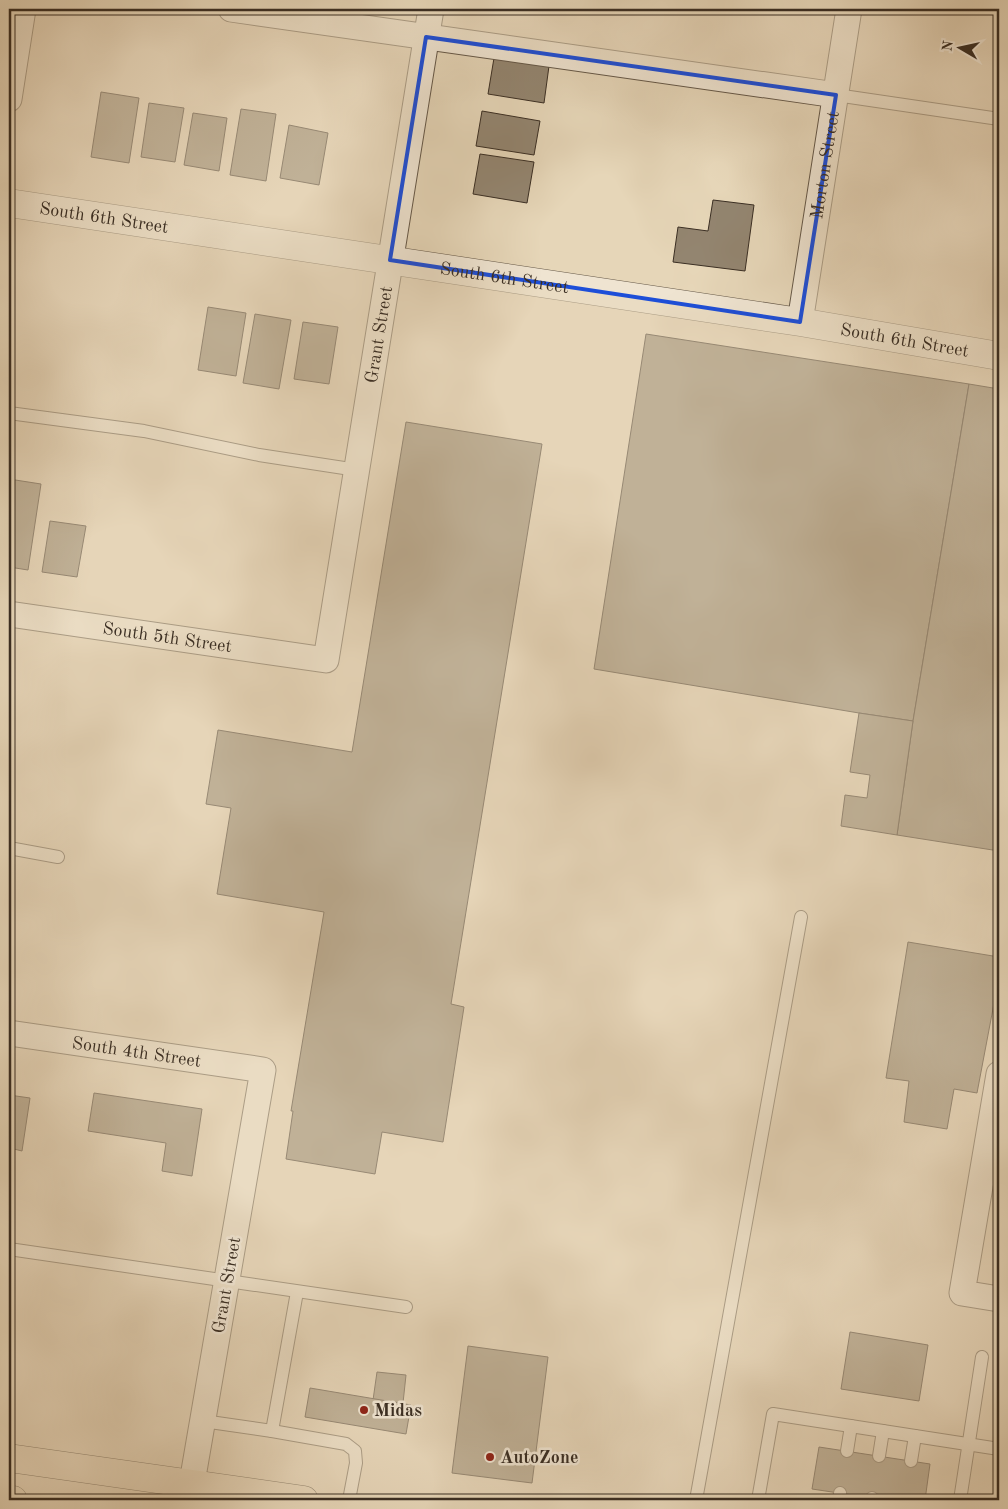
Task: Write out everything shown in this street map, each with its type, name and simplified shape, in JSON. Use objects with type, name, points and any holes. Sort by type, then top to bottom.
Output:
[{"type":"highway","points":[[9,1458],[191,1492],[304,1500]]},
{"type":"street","points":[[9,99],[23,9]]},
{"type":"street","points":[[231,9],[836,95]]},
{"type":"street","name":"Grant Street","points":[[326,660],[431,9]]},
{"type":"street","name":"Morton Street","points":[[800,322],[849,9]]},
{"type":"street","name":"South 6th Street","points":[[9,203],[800,322],[999,354]]},
{"type":"street","name":"South 5th Street","points":[[9,614],[326,660]]},
{"type":"street","name":"South 4th Street","points":[[9,1033],[263,1070]]},
{"type":"street","name":"Grant Street","points":[[191,1492],[263,1070]]},
{"type":"street","points":[[999,1074],[962,1293],[999,1299]]},
{"type":"lane","points":[[836,95],[999,119]]},
{"type":"lane","points":[[9,413],[144,431],[259,455],[357,470]]},
{"type":"lane","points":[[9,848],[58,857]]},
{"type":"lane","points":[[696,1500],[801,916]]},
{"type":"lane","points":[[9,1249],[406,1307]]},
{"type":"lane","points":[[272,1431],[297,1292]]},
{"type":"lane","points":[[960,1500],[982,1356]]},
{"type":"lane","points":[[758,1500],[772,1414],[999,1449]]},
{"type":"lane","points":[[203,1421],[346,1444],[354,1451],[356,1462],[348,1500]]},
{"type":"lane","points":[[847,1451],[851,1426]]},
{"type":"lane","points":[[879,1456],[883,1431]]},
{"type":"lane","points":[[911,1461],[915,1436]]},
{"type":"highlighted area","points":[[426,37],[836,95],[800,322],[390,260]]},
{"type":"building","points":[[494,58],[549,66],[544,103],[488,94]]},
{"type":"building","points":[[101,92],[139,98],[129,163],[91,157]]},
{"type":"building","points":[[149,103],[184,108],[175,162],[141,157]]},
{"type":"building","points":[[241,109],[276,114],[266,181],[230,175]]},
{"type":"building","points":[[482,111],[540,121],[534,155],[476,146]]},
{"type":"building","points":[[193,113],[227,118],[219,171],[184,165]]},
{"type":"building","points":[[289,125],[328,133],[319,185],[280,178]]},
{"type":"building","points":[[480,154],[534,162],[527,203],[473,194]]},
{"type":"building","points":[[713,200],[754,205],[745,271],[673,262],[678,227],[708,231]]},
{"type":"building","points":[[208,307],[246,313],[236,376],[198,370]]},
{"type":"building","points":[[255,314],[291,320],[279,389],[243,383]]},
{"type":"building","points":[[303,322],[338,327],[329,384],[294,379]]},
{"type":"building","points":[[646,334],[969,384],[913,721],[594,669]]},
{"type":"building","points":[[969,384],[999,389],[999,851],[897,835],[913,721]]},
{"type":"building","points":[[406,422],[542,444],[451,1004],[464,1007],[443,1142],[382,1132],[375,1174],[286,1159],[293,1111],[291,1111],[324,912],[217,894],[231,808],[206,804],[218,730],[352,752]]},
{"type":"building","points":[[9,479],[41,484],[28,570],[9,567]]},
{"type":"building","points":[[50,521],[86,526],[77,577],[42,572]]},
{"type":"building","points":[[859,713],[913,721],[897,835],[841,826],[845,795],[867,798],[870,775],[850,772]]},
{"type":"building","points":[[908,942],[999,957],[999,977],[977,1093],[954,1089],[947,1129],[904,1122],[909,1081],[886,1078]]},
{"type":"building","points":[[94,1093],[202,1109],[192,1176],[162,1171],[166,1143],[88,1131]]},
{"type":"building","points":[[9,1095],[30,1098],[22,1151],[14,1149],[12,1163],[9,1163]]},
{"type":"building","points":[[850,1332],[928,1345],[919,1401],[841,1389]]},
{"type":"building","points":[[468,1346],[548,1357],[532,1483],[452,1473]]},
{"type":"building","points":[[377,1372],[406,1375],[403,1403],[373,1400]]},
{"type":"building","points":[[310,1388],[411,1405],[406,1434],[305,1417]]},
{"type":"building","points":[[819,1447],[930,1464],[925,1500],[886,1500],[812,1489]]},
{"type":"place","name":"Midas","points":[[364,1410]]},
{"type":"place","name":"AutoZone","points":[[490,1457]]}]
